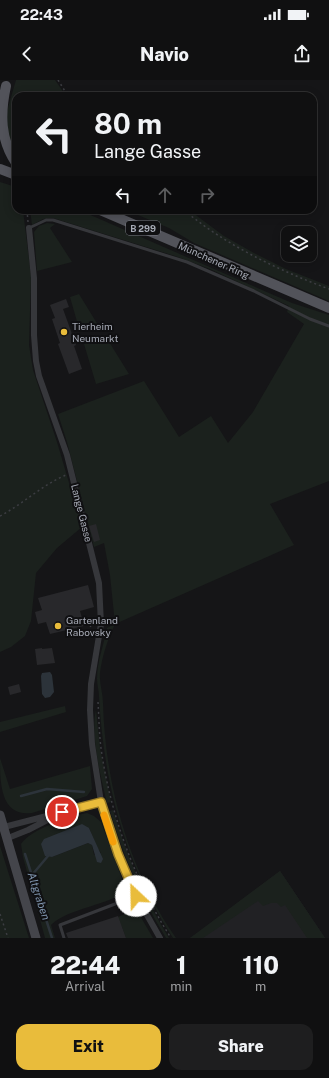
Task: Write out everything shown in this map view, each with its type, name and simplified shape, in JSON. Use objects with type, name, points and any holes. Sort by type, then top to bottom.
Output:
[{"type":"main road","points":[[0,95],[7,83]]},
{"type":"main road","points":[[7,83],[2,104],[0,123],[4,142],[12,156]]},
{"type":"main road","points":[[0,169],[12,174]]},
{"type":"main road","name":"Münchener Ring","points":[[109,214],[329,308]]},
{"type":"main road","points":[[0,815],[8,838],[36,938]]},
{"type":"street","name":"Lange Gasse","points":[[29,228],[34,278],[34,335],[36,361],[71,473],[99,583],[101,624],[91,684],[90,710],[92,744],[101,802],[118,854],[136,896],[160,938]]},
{"type":"street","points":[[4,827],[101,802]]},
{"type":"street","points":[[8,838],[37,826],[62,812]]},
{"type":"lane","points":[[29,228],[46,220],[53,220],[187,262],[254,291],[310,319],[329,326]]},
{"type":"lane","points":[[64,938],[60,925],[136,896]]},
{"type":"path","points":[[58,80],[66,92]]},
{"type":"path","points":[[27,214],[29,228]]},
{"type":"path","points":[[189,214],[200,223],[257,257],[281,269],[329,289]]},
{"type":"path","points":[[0,516],[15,508],[57,478],[71,473]]},
{"type":"path","points":[[84,617],[91,627]]},
{"type":"path","points":[[101,624],[118,619]]},
{"type":"path","points":[[98,701],[101,748],[112,805],[136,873],[154,910],[171,938]]},
{"type":"path","points":[[0,914],[8,938]]},
{"type":"shaded area","points":[[16,80],[55,80],[63,92],[13,92]]},
{"type":"shaded area","points":[[12,94],[12,146],[7,134],[7,111]]},
{"type":"shaded area","points":[[0,182],[12,186],[12,214],[23,214],[31,276],[29,345],[33,370],[57,442],[82,527],[57,548],[36,573],[31,621],[25,636],[11,647],[0,652]]},
{"type":"shaded area","points":[[31,214],[88,214],[292,303],[329,315],[329,481],[270,504],[294,545],[115,624],[110,575],[104,543],[94,547],[67,442],[58,414],[144,381],[179,437],[211,416],[228,443],[253,412],[304,324],[287,312],[289,306],[210,269],[175,256],[53,218],[43,219],[32,225]]},
{"type":"shaded area","points":[[136,214],[194,214],[224,236],[254,253],[286,269],[329,286],[329,301],[194,243],[169,228]]},
{"type":"shaded area","points":[[47,223],[55,224],[50,228],[72,262],[37,271],[34,232],[39,226]]},
{"type":"shaded area","points":[[79,294],[98,325],[80,332],[70,297]]},
{"type":"shaded area","points":[[106,337],[129,374],[96,384],[84,344]]},
{"type":"shaded area","points":[[115,624],[104,654],[100,677],[105,734],[115,795],[133,856],[159,912],[176,938],[173,938],[156,910],[142,881],[130,852],[112,792],[102,730],[97,673],[107,628]]},
{"type":"shaded area","points":[[50,672],[52,675],[54,692],[50,697],[45,698],[42,694],[41,676],[42,673]]},
{"type":"shaded area","points":[[65,706],[66,712],[0,732],[0,722]]},
{"type":"shaded area","points":[[96,710],[100,748],[111,802],[107,803],[95,743],[94,731]]},
{"type":"shaded area","points":[[0,758],[10,789],[90,766],[92,789],[87,796],[32,813],[21,813],[8,804],[4,796],[0,777]]},
{"type":"shaded area","points":[[113,810],[124,843],[144,892],[169,938],[166,938],[157,923],[134,876],[110,811]]},
{"type":"shaded area","points":[[87,813],[94,816],[101,822],[125,890],[120,895],[111,899],[58,919],[51,925],[55,938],[45,938],[23,857],[21,844],[26,838],[42,828],[61,820]],"holes":[[[89,828],[101,853],[94,855],[92,845],[88,843],[52,857],[45,855]]]},
{"type":"shaded area","points":[[82,824],[89,828],[103,859],[101,863],[97,862],[92,845],[88,843],[52,857],[45,856],[41,844],[44,839]]},
{"type":"shaded area","points":[[0,846],[29,938],[0,938]]},
{"type":"shaded area","points":[[280,871],[325,938],[190,938],[196,934]]},
{"type":"shaded area","points":[[280,871],[325,938],[307,938],[285,905],[281,907],[277,903],[271,903],[263,906],[258,901],[203,938],[190,938]]},
{"type":"shaded area","points":[[136,909],[153,938],[126,938],[118,917]]},
{"type":"building","name":"Tierheim Neumarkt","points":[[66,299],[69,307],[63,309],[76,345],[74,346],[82,369],[69,374],[58,344],[60,343],[52,319],[55,318],[50,305]]},
{"type":"building","points":[[96,524],[100,540],[94,542],[89,526]]},
{"type":"building","points":[[88,585],[94,607],[80,611],[84,626],[50,634],[46,622],[38,624],[35,612],[42,610],[38,598]]},
{"type":"building","points":[[52,648],[55,663],[37,665],[35,649]]},
{"type":"building","points":[[19,684],[21,692],[10,695],[8,687]]},
{"type":"building","points":[[118,916],[126,938],[68,938],[66,933]]},
{"type":"waterway","points":[[21,796],[47,789],[84,792]]},
{"type":"waterway","name":"Altgraben","points":[[25,854],[52,938]]},
{"type":"waterway","points":[[32,875],[48,856]]},
{"type":"slow traffic","points":[[104,815],[113,842]]},
{"type":"place","name":"Tierheim Neumarkt","points":[[64,332]]},
{"type":"place","name":"Gartenland Rabovsky","points":[[58,626]]},
{"type":"route","points":[[62,812],[101,802],[103,812],[118,854],[136,896]]}]
